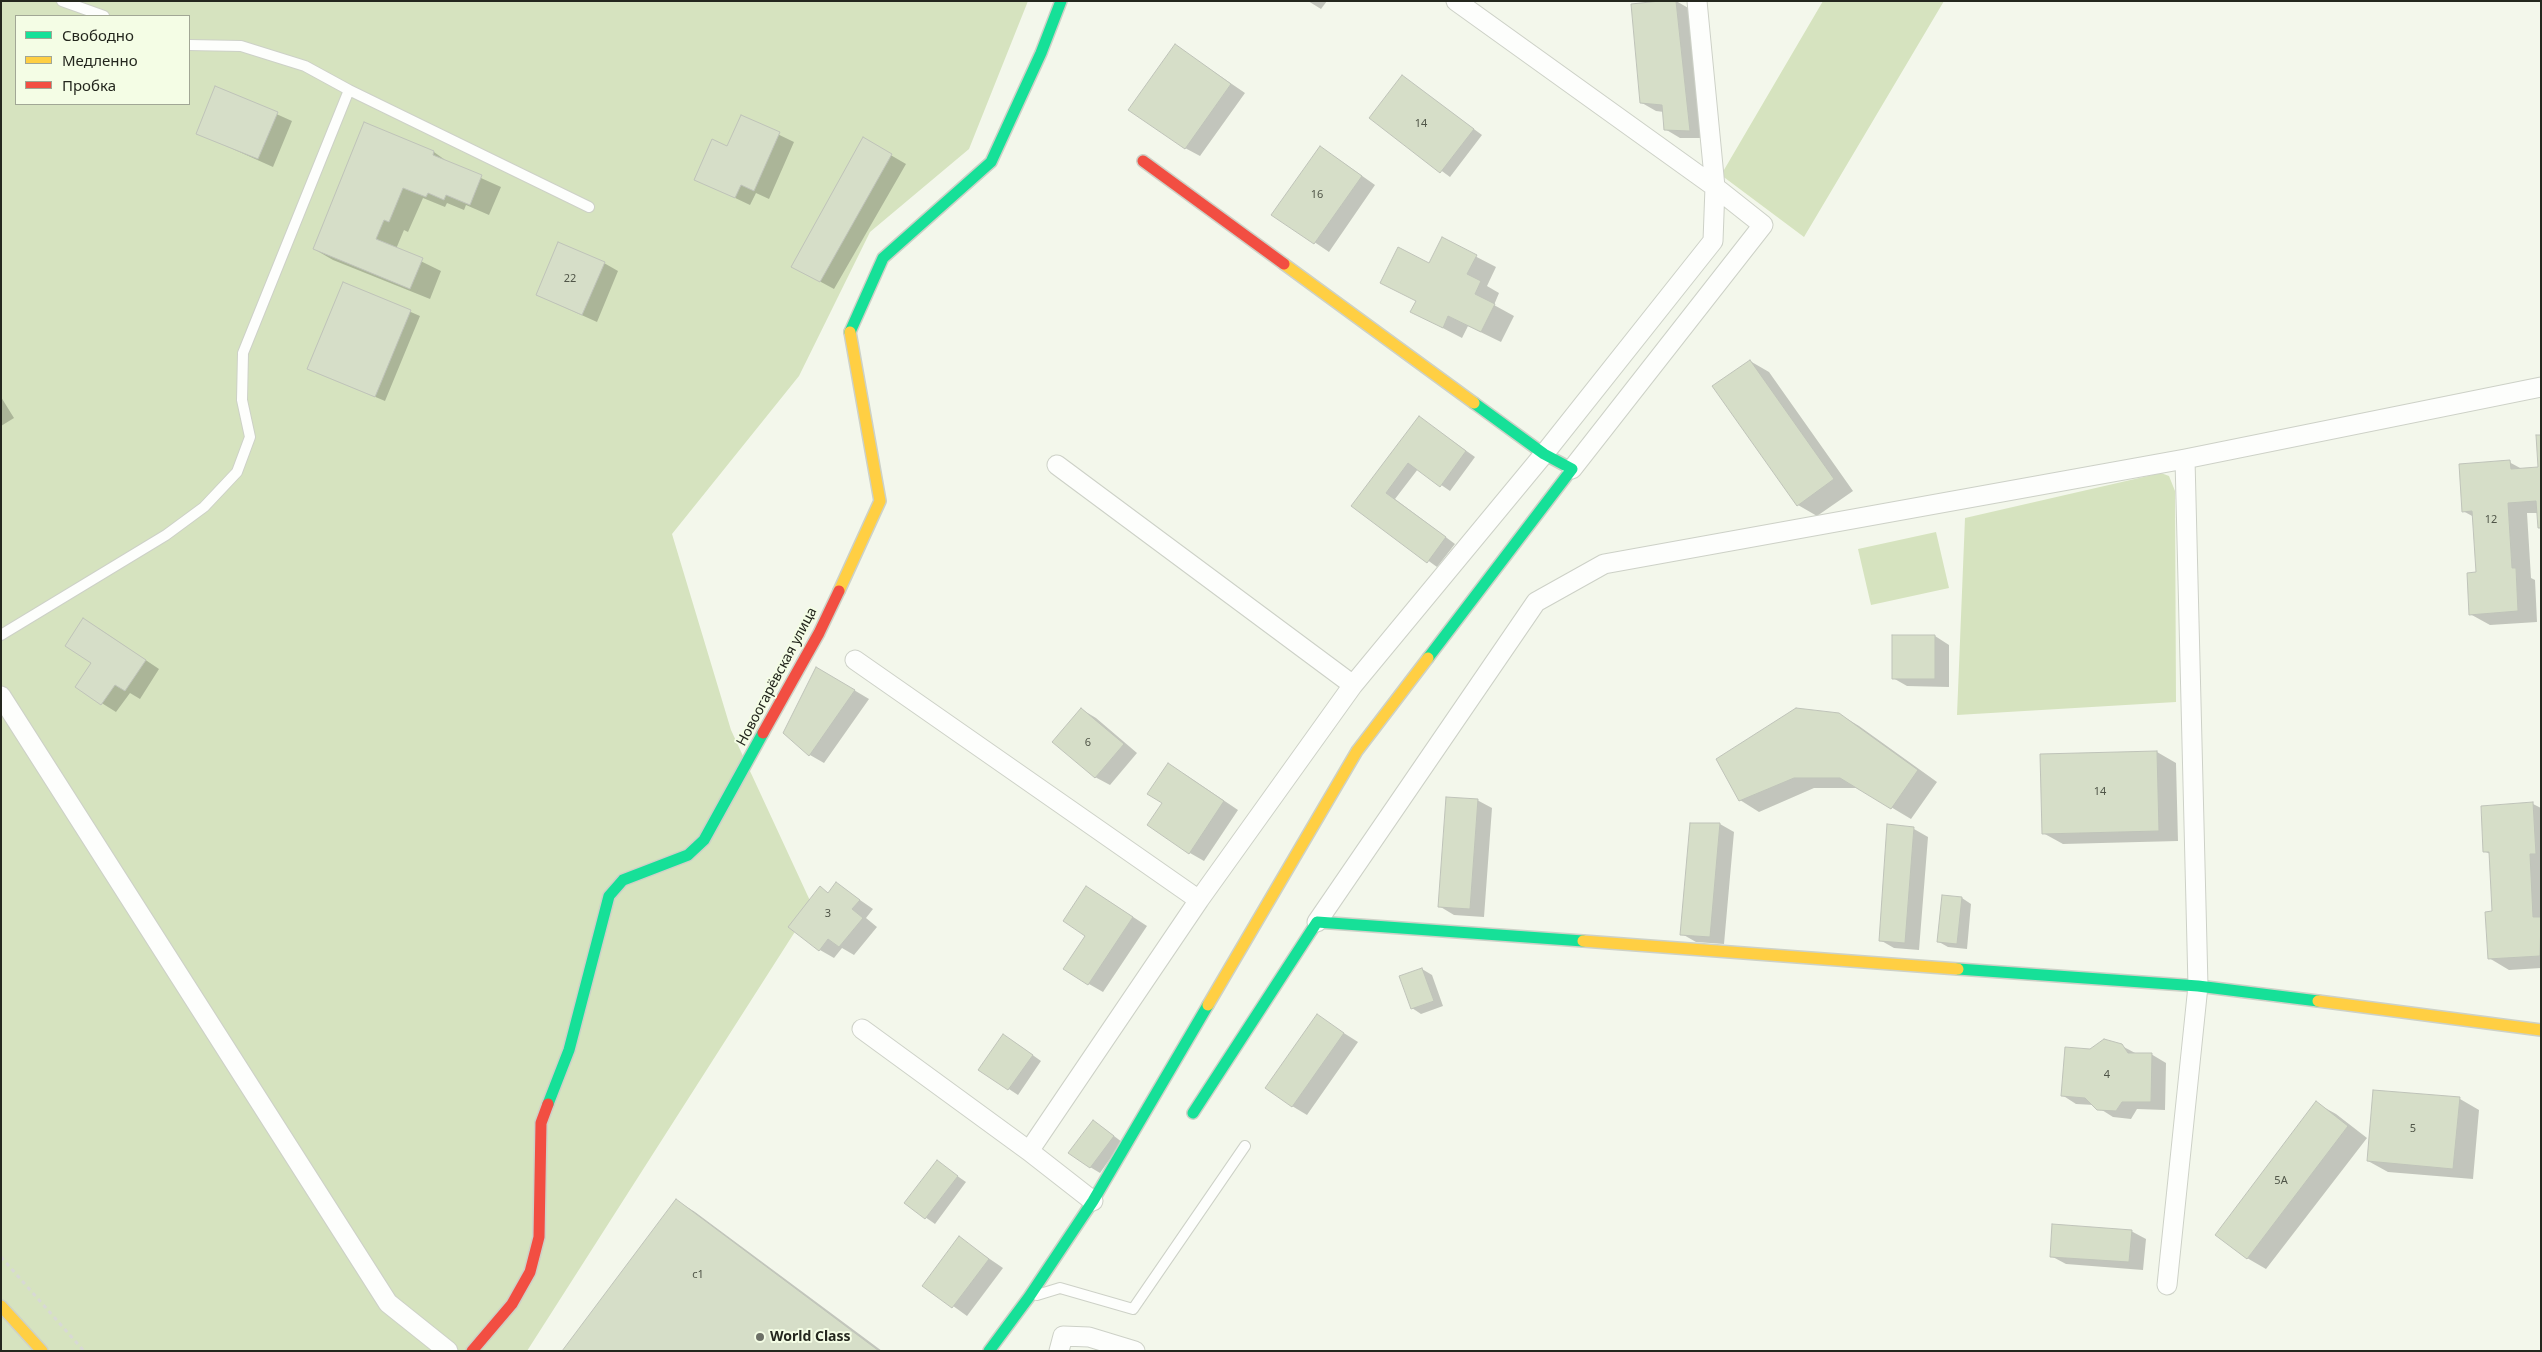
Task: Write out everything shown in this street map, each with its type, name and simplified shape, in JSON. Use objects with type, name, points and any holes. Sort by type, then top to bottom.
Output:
[{"type":"street","name":"Новоогарёвская улица","points":[[472,1351],[512,1304],[530,1272],[539,1237],[541,1123],[569,1050],[608,896],[623,880],[688,855],[704,840],[819,633],[880,501],[849,334],[883,258],[991,162],[1041,53],[1061,1]]},
{"type":"street","points":[[988,1351],[1029,1297],[1093,1201],[1357,751],[1572,469],[1763,225],[1715,187],[1456,1]]},
{"type":"street","points":[[1029,1151],[1199,900],[1353,684],[1544,454],[1713,241],[1715,187],[1696,1]]},
{"type":"street","points":[[1143,161],[1544,454],[1572,469]]},
{"type":"street","points":[[1193,1113],[1317,922],[1536,602],[1604,564],[2185,459],[2541,388]]},
{"type":"street","points":[[2167,1286],[2198,986],[2185,459]]},
{"type":"street","points":[[1057,465],[1353,684]]},
{"type":"street","points":[[855,660],[1199,900]]},
{"type":"street","points":[[1,696],[388,1303],[448,1351]]},
{"type":"street","points":[[1317,922],[2198,986],[2541,1030]]},
{"type":"street","points":[[862,1029],[1029,1151],[1093,1201]]},
{"type":"street","points":[[1,1306],[42,1351]]},
{"type":"street","points":[[1059,1351],[1063,1336],[1089,1338],[1135,1351]]},
{"type":"lane","points":[[62,1],[101,15]]},
{"type":"lane","points":[[190,45],[241,46],[305,66],[349,90],[589,207]]},
{"type":"lane","points":[[1,635],[166,535],[204,507],[236,472],[250,437],[242,400],[243,353],[349,90]]},
{"type":"lane","points":[[1029,1297],[1060,1288],[1133,1309],[1245,1146]]},
{"type":"path","points":[[1,1257],[84,1351]]},
{"type":"green space","points":[[1,1],[1028,1],[969,149],[870,232],[799,376],[672,534],[731,730],[812,905],[527,1351],[1,1351]]},
{"type":"green space","points":[[1823,1],[1944,1],[1804,237],[1721,175]]},
{"type":"green space","points":[[2161,473],[2169,476],[2175,491],[2176,702],[1957,715],[1965,518]]},
{"type":"green space","points":[[1936,532],[1949,588],[1871,605],[1858,549]]},
{"type":"building","points":[[1676,1],[1690,131],[1664,130],[1662,105],[1640,103],[1631,4]]},
{"type":"building","points":[[1175,44],[1231,84],[1185,149],[1128,110]]},
{"type":"building","points":[[1402,75],[1474,129],[1440,173],[1369,118]]},
{"type":"building","points":[[215,86],[278,112],[258,159],[196,134]]},
{"type":"building","points":[[741,115],[780,132],[754,191],[741,185],[735,198],[694,180],[712,139],[727,146]]},
{"type":"building","points":[[364,122],[434,151],[433,155],[482,175],[470,205],[446,195],[444,200],[428,193],[426,197],[403,188],[389,222],[384,220],[376,239],[423,258],[410,289],[313,249]]},
{"type":"building","points":[[863,137],[892,154],[820,282],[791,267]]},
{"type":"building","points":[[1320,146],[1362,176],[1314,244],[1271,215]]},
{"type":"building","points":[[1442,237],[1477,255],[1467,274],[1481,281],[1475,294],[1495,304],[1481,332],[1448,316],[1443,328],[1410,312],[1416,301],[1380,283],[1398,247],[1429,263]]},
{"type":"building","points":[[558,242],[605,262],[582,315],[536,295]]},
{"type":"building","points":[[343,282],[411,310],[375,397],[307,369]]},
{"type":"building","points":[[1750,360],[1834,479],[1797,506],[1712,386]]},
{"type":"building","points":[[1419,416],[1466,451],[1440,487],[1408,463],[1386,493],[1446,537],[1427,563],[1351,506]]},
{"type":"building","points":[[2536,435],[2541,435],[2541,528],[2538,528],[2536,501],[2508,503],[2512,568],[2516,568],[2518,611],[2469,615],[2467,573],[2476,572],[2472,511],[2462,512],[2459,464],[2510,460],[2511,469],[2538,467]]},
{"type":"building","points":[[83,618],[146,660],[125,691],[115,685],[101,705],[75,687],[91,663],[65,646]]},
{"type":"building","points":[[1892,635],[1935,635],[1935,679],[1892,679]]},
{"type":"building","points":[[816,667],[855,690],[809,756],[783,733]]},
{"type":"building","points":[[1081,708],[1124,744],[1095,778],[1052,742]]},
{"type":"building","points":[[1796,708],[1839,713],[1918,770],[1891,809],[1840,778],[1794,778],[1739,801],[1716,759]]},
{"type":"building","points":[[2157,751],[2159,831],[2042,834],[2040,754]]},
{"type":"building","points":[[1168,763],[1224,801],[1189,854],[1147,825],[1162,803],[1147,794]]},
{"type":"building","points":[[1446,797],[1478,799],[1470,909],[1438,907]]},
{"type":"building","points":[[2533,802],[2536,854],[2530,854],[2533,917],[2541,917],[2540,956],[2488,959],[2485,912],[2492,911],[2489,852],[2483,852],[2481,806]]},
{"type":"building","points":[[1690,823],[1720,823],[1710,937],[1680,935]]},
{"type":"building","points":[[1887,824],[1914,827],[1905,943],[1879,941]]},
{"type":"building","points":[[836,882],[860,900],[852,909],[863,918],[839,947],[828,939],[819,951],[788,927],[820,886],[828,893]]},
{"type":"building","points":[[1086,886],[1133,917],[1088,985],[1063,969],[1085,936],[1063,921]]},
{"type":"building","points":[[1942,895],[1962,897],[1957,944],[1937,942]]},
{"type":"building","points":[[1422,968],[1434,1001],[1411,1009],[1399,976]]},
{"type":"building","points":[[1317,1014],[1344,1033],[1292,1107],[1265,1088]]},
{"type":"building","points":[[1003,1034],[1033,1055],[1008,1090],[978,1070]]},
{"type":"building","points":[[2104,1039],[2122,1044],[2128,1053],[2152,1053],[2151,1102],[2122,1102],[2116,1111],[2097,1110],[2085,1098],[2061,1096],[2065,1047],[2090,1049]]},
{"type":"building","points":[[2373,1090],[2460,1097],[2453,1169],[2367,1161]]},
{"type":"building","points":[[2316,1101],[2348,1126],[2247,1259],[2215,1235]]},
{"type":"building","points":[[1093,1120],[1114,1136],[1090,1168],[1068,1153]]},
{"type":"building","points":[[937,1160],[958,1176],[925,1219],[904,1203]]},
{"type":"building","points":[[676,1199],[879,1351],[562,1351]]},
{"type":"building","points":[[2052,1224],[2132,1230],[2129,1262],[2050,1257]]},
{"type":"building","points":[[959,1236],[989,1259],[952,1308],[922,1286]]},
{"type":"traffic: fast","points":[[850,332],[883,258],[991,162],[1041,53],[1061,1]]},
{"type":"traffic: fast","points":[[1428,658],[1572,469],[1544,454],[1474,403]]},
{"type":"traffic: fast","points":[[548,1104],[569,1050],[609,896],[623,880],[688,855],[704,840],[763,733]]},
{"type":"traffic: fast","points":[[1193,1113],[1317,922],[1583,941]]},
{"type":"traffic: fast","points":[[1958,969],[2198,986],[2318,1001]]},
{"type":"traffic: fast","points":[[989,1351],[1029,1297],[1093,1201],[1208,1005]]},
{"type":"traffic: slow","points":[[1284,264],[1474,403]]},
{"type":"traffic: slow","points":[[839,591],[880,501],[850,332]]},
{"type":"traffic: slow","points":[[1208,1005],[1357,751],[1428,658]]},
{"type":"traffic: slow","points":[[1583,941],[1958,969]]},
{"type":"traffic: slow","points":[[2318,1001],[2541,1030]]},
{"type":"traffic: slow","points":[[1,1306],[42,1351]]},
{"type":"traffic: jam","points":[[1143,161],[1284,264]]},
{"type":"traffic: jam","points":[[763,733],[819,633],[839,591]]},
{"type":"traffic: jam","points":[[472,1351],[512,1304],[530,1272],[539,1237],[541,1123],[548,1104]]},
{"type":"place","name":"World Class","points":[[760,1337]]}]
